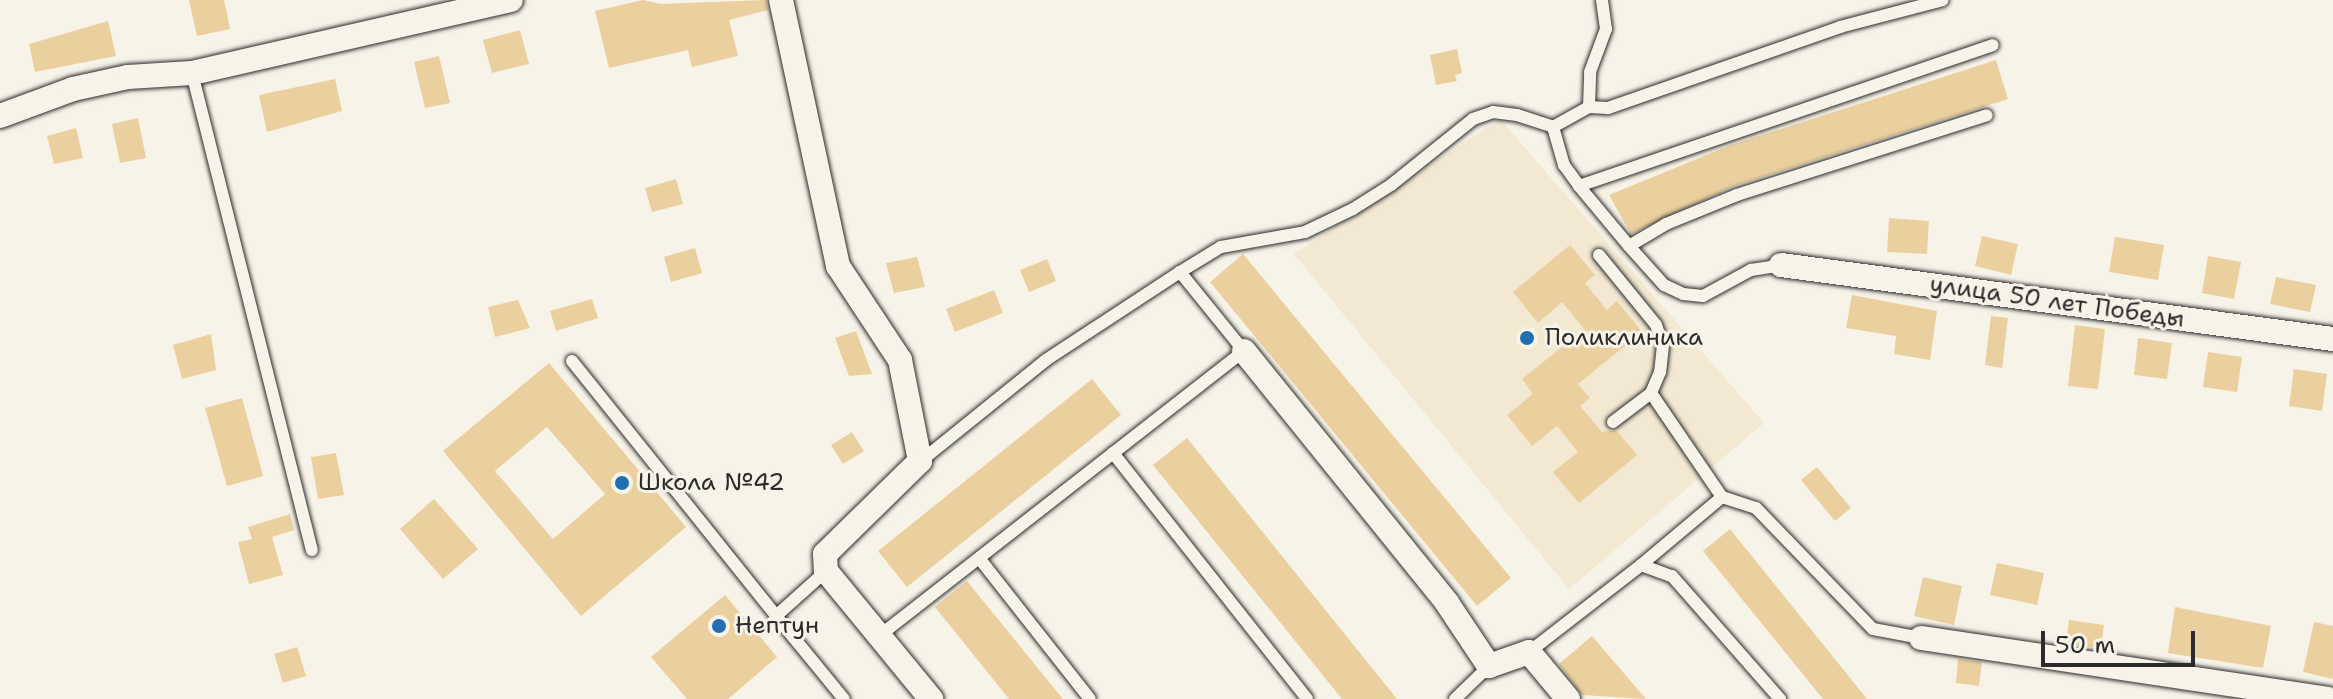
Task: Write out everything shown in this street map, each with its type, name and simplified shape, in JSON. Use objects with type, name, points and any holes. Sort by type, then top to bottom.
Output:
[{"type":"street","points":[[0,116],[73,89],[128,77],[192,73],[511,0]]},
{"type":"street","points":[[781,0],[838,266],[900,360],[920,461],[825,554],[826,571],[931,699]]},
{"type":"street","name":"улица 50 лет Победы","points":[[1781,265],[2333,339]]},
{"type":"street","points":[[1244,351],[1447,603],[1489,666],[1529,652],[1568,699]]},
{"type":"street","points":[[1921,638],[2327,699]]},
{"type":"lane","points":[[1589,107],[1590,72],[1606,29],[1602,0]]},
{"type":"lane","points":[[920,461],[1046,360],[1180,272],[1221,247],[1305,232],[1353,209],[1391,185],[1473,119],[1493,112],[1517,115],[1553,127],[1589,107],[1608,108],[1840,27],[1943,0]]},
{"type":"lane","points":[[1579,186],[1993,45]]},
{"type":"lane","points":[[192,73],[312,550]]},
{"type":"lane","points":[[1629,246],[1666,224],[1737,195],[1987,115]]},
{"type":"lane","points":[[1553,127],[1564,165],[1664,285],[1683,294],[1703,296],[1751,270],[1781,265]]},
{"type":"lane","points":[[1599,255],[1656,325],[1663,345],[1660,372],[1651,393],[1613,422]]},
{"type":"lane","points":[[879,636],[1244,351],[1180,272]]},
{"type":"lane","points":[[572,361],[844,699]]},
{"type":"lane","points":[[1651,393],[1722,497],[1756,508],[1873,629],[1921,638]]},
{"type":"lane","points":[[1113,453],[1307,699]]},
{"type":"lane","points":[[1529,652],[1722,497]]},
{"type":"lane","points":[[979,558],[1090,699]]},
{"type":"lane","points":[[1641,565],[1672,576],[1780,699]]},
{"type":"lane","points":[[776,616],[826,571]]},
{"type":"lane","points":[[1455,699],[1489,666]]},
{"type":"shaded area","name":"Поликлиника","points":[[1500,119],[1764,423],[1569,589],[1294,254]]},
{"type":"building","points":[[189,0],[224,0],[230,29],[197,36]]},
{"type":"building","points":[[643,0],[661,4],[766,0],[768,10],[729,20],[738,56],[692,67],[688,50],[609,68],[595,11]]},
{"type":"building","points":[[108,21],[116,56],[35,72],[29,44]]},
{"type":"building","points":[[520,30],[529,64],[492,73],[483,40]]},
{"type":"building","points":[[1457,49],[1462,73],[1455,75],[1457,81],[1436,85],[1430,55]]},
{"type":"building","points":[[439,56],[450,103],[425,108],[414,62]]},
{"type":"building","points":[[1996,60],[2008,99],[1734,186],[1631,234],[1609,195],[1731,145]]},
{"type":"building","points":[[335,79],[342,111],[267,132],[259,95]]},
{"type":"building","points":[[138,118],[146,158],[120,163],[112,124]]},
{"type":"building","points":[[76,128],[83,158],[54,164],[47,136]]},
{"type":"building","points":[[676,179],[683,204],[652,212],[645,188]]},
{"type":"building","points":[[1889,218],[1929,221],[1927,254],[1887,252]]},
{"type":"building","points":[[1982,236],[2018,244],[2011,275],[1975,266]]},
{"type":"building","points":[[2115,237],[2164,245],[2158,280],[2109,272]]},
{"type":"building","points":[[1570,245],[1595,275],[1585,283],[1607,310],[1617,301],[1642,332],[1578,384],[1590,398],[1580,406],[1602,432],[1616,430],[1637,455],[1579,503],[1553,472],[1578,452],[1557,426],[1532,446],[1507,415],[1533,394],[1522,379],[1584,329],[1562,302],[1538,323],[1513,292]]},
{"type":"building","points":[[695,248],[702,273],[671,282],[664,257]]},
{"type":"building","points":[[1243,254],[1511,578],[1477,606],[1210,282]]},
{"type":"building","points":[[2208,256],[2241,262],[2234,299],[2202,293]]},
{"type":"building","points":[[917,257],[925,287],[894,293],[886,263]]},
{"type":"building","points":[[1047,259],[1056,281],[1029,292],[1020,270]]},
{"type":"building","points":[[2276,277],[2316,285],[2310,312],[2270,304]]},
{"type":"building","points":[[994,290],[1003,313],[955,332],[946,309]]},
{"type":"building","points":[[1852,295],[1937,311],[1930,360],[1894,354],[1896,336],[1846,328]]},
{"type":"building","points":[[592,299],[598,318],[556,331],[550,311]]},
{"type":"building","points":[[518,300],[530,328],[495,337],[488,307]]},
{"type":"building","points":[[1991,316],[2008,318],[2002,368],[1985,365]]},
{"type":"building","points":[[2075,325],[2105,329],[2098,389],[2068,386]]},
{"type":"building","points":[[856,331],[872,374],[849,376],[835,338]]},
{"type":"building","points":[[211,334],[216,370],[182,379],[173,345]]},
{"type":"building","points":[[2138,338],[2172,343],[2167,379],[2134,375]]},
{"type":"building","points":[[2208,352],[2242,357],[2237,392],[2203,387]]},
{"type":"building","name":"Школа №42","points":[[549,363],[686,527],[581,616],[443,451]],"holes":[[[547,427],[605,494],[553,539],[495,471]]]},
{"type":"building","points":[[2294,369],[2327,374],[2322,411],[2289,406]]},
{"type":"building","points":[[1092,379],[1121,415],[907,587],[878,551]]},
{"type":"building","points":[[242,398],[263,476],[227,486],[205,408]]},
{"type":"building","points":[[852,432],[864,451],[843,464],[831,445]]},
{"type":"building","points":[[1187,438],[1397,699],[1342,699],[1153,465]]},
{"type":"building","points":[[336,453],[344,495],[318,499],[311,457]]},
{"type":"building","points":[[1817,467],[1851,508],[1835,521],[1801,480]]},
{"type":"building","points":[[434,499],[478,549],[443,579],[400,529]]},
{"type":"building","points":[[290,514],[294,530],[272,537],[283,575],[249,584],[238,542],[252,539],[248,527]]},
{"type":"building","points":[[1730,529],[1867,699],[1823,699],[1703,551]]},
{"type":"building","points":[[1997,563],[2044,573],[2037,605],[1990,595]]},
{"type":"building","points":[[1923,577],[1962,586],[1954,625],[1914,616]]},
{"type":"building","points":[[967,581],[1063,699],[1009,699],[935,607]]},
{"type":"building","name":"Нептун","points":[[725,595],[777,657],[728,699],[687,699],[651,657]]},
{"type":"building","points":[[2175,607],[2271,626],[2263,668],[2168,653]]},
{"type":"building","points":[[2069,620],[2104,625],[2101,648],[2066,643]]},
{"type":"building","points":[[2314,622],[2333,626],[2333,679],[2303,672]]},
{"type":"building","points":[[1592,636],[1646,699],[1582,695],[1559,664]]},
{"type":"building","points":[[297,647],[306,676],[283,683],[274,654]]},
{"type":"building","points":[[1958,659],[1982,662],[1979,686],[1956,683]]},
{"type":"place","name":"Поликлиника","points":[[1527,338]]},
{"type":"place","name":"Школа №42","points":[[622,483]]},
{"type":"place","name":"Нептун","points":[[719,626]]}]
